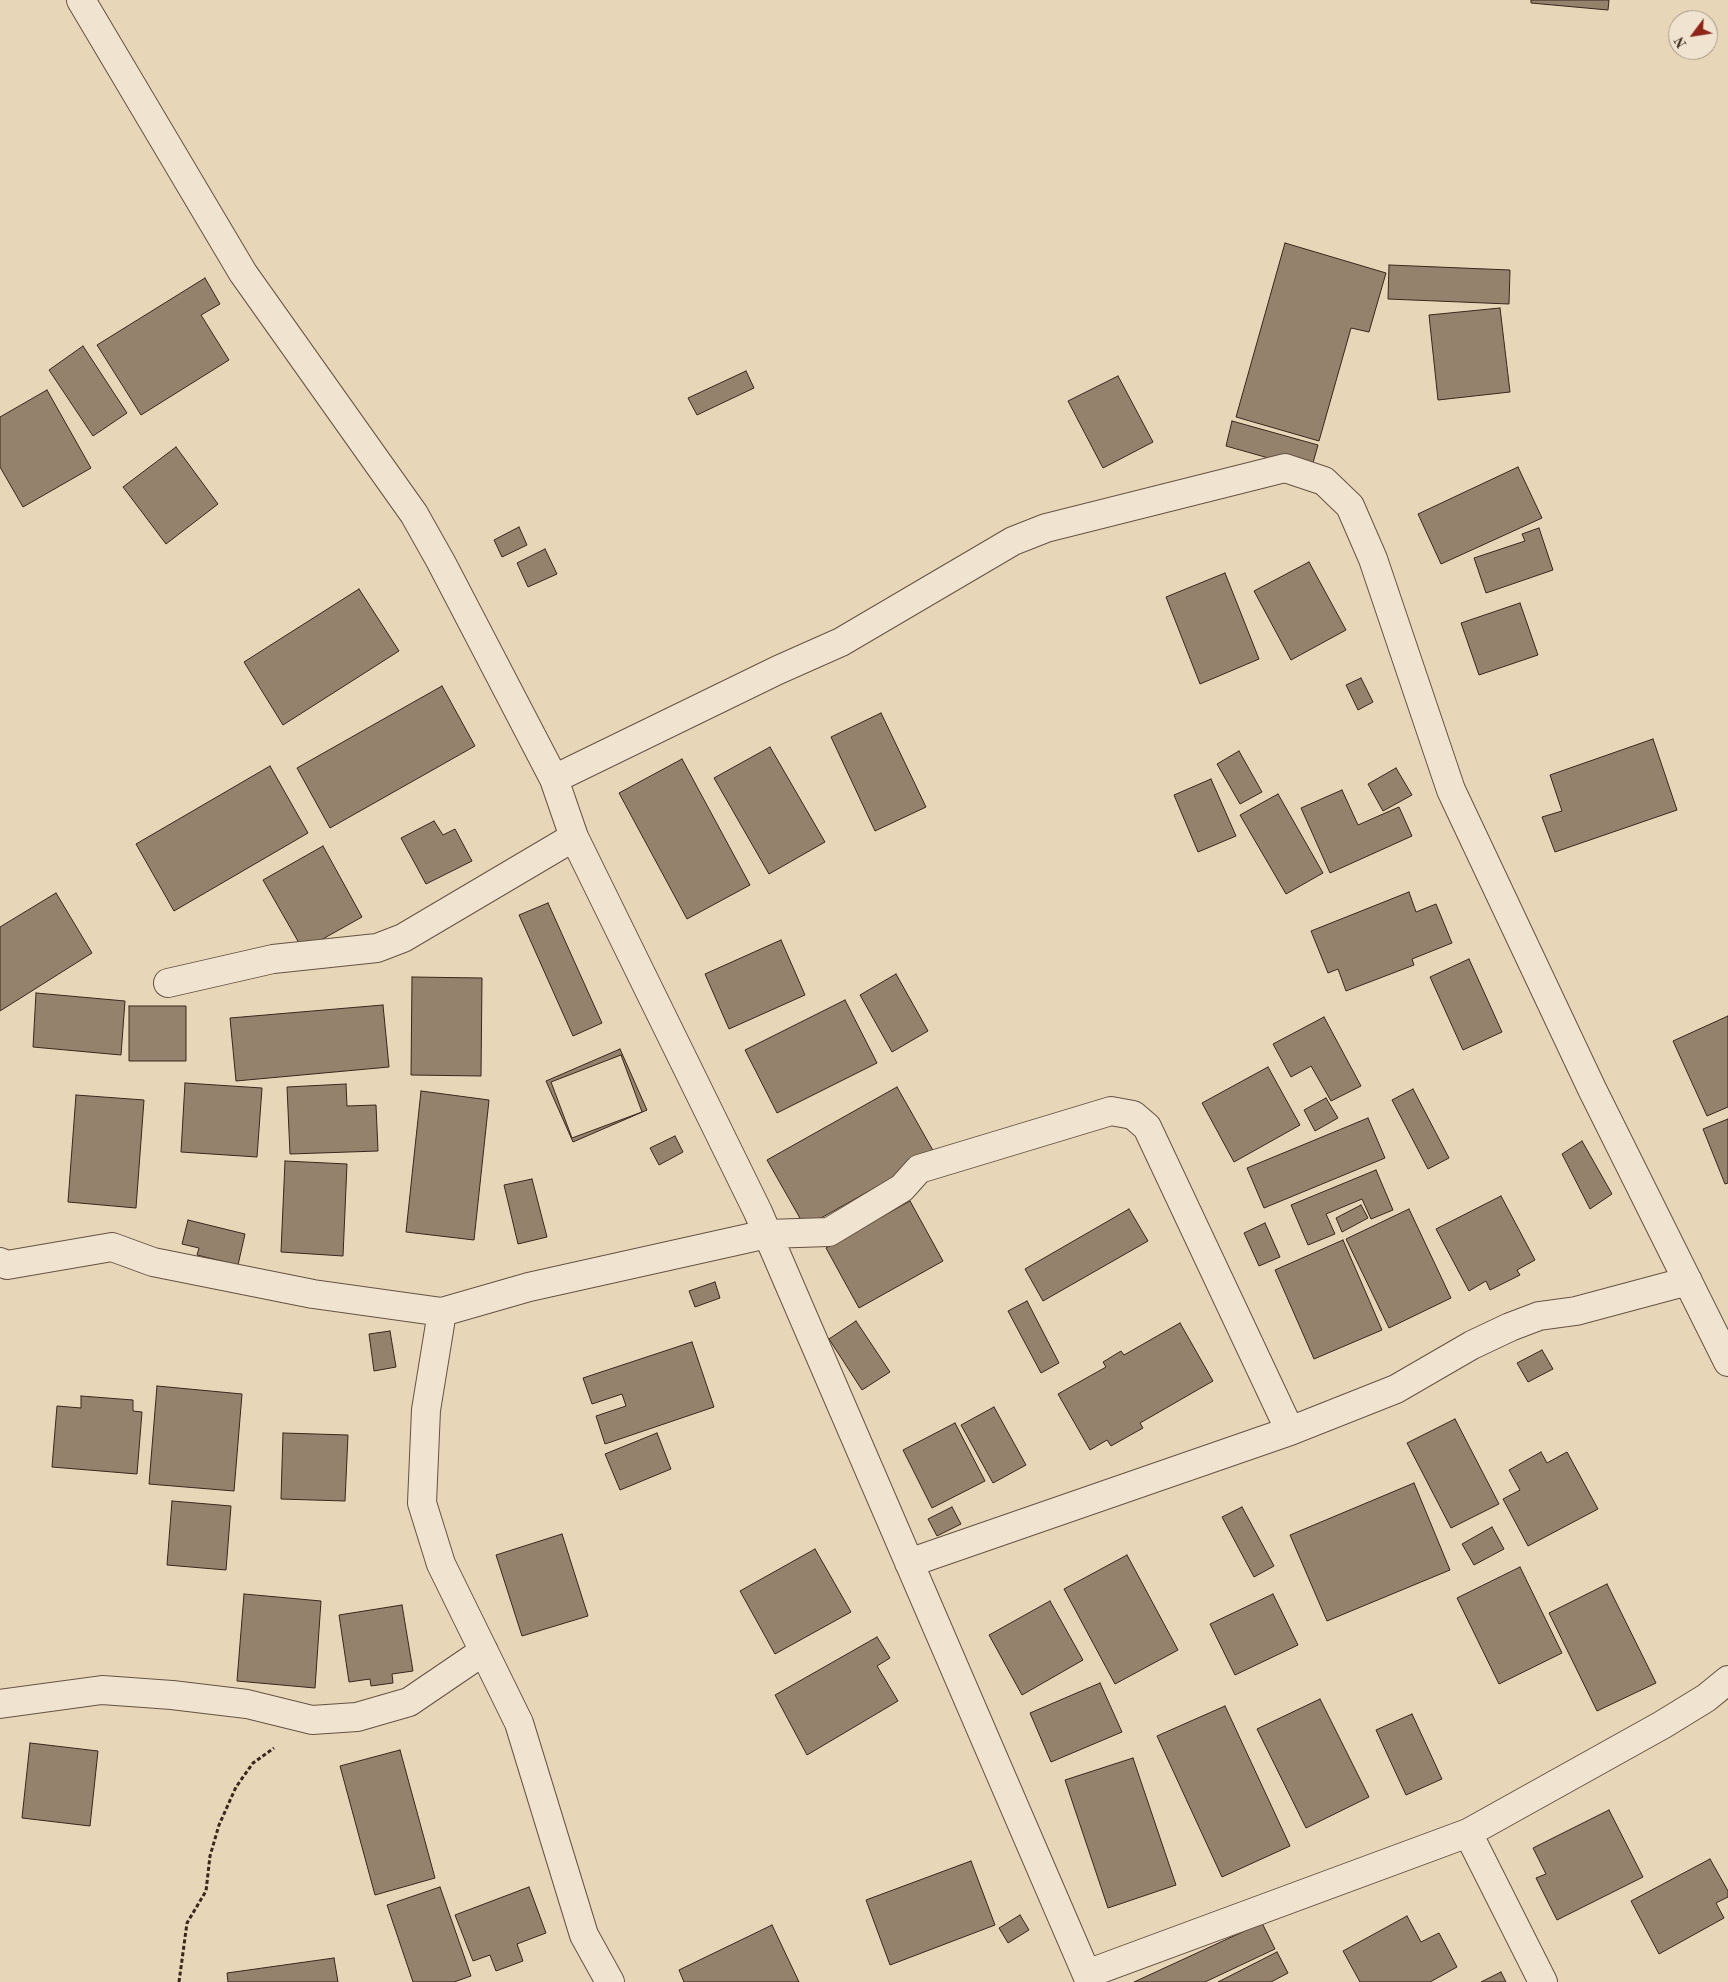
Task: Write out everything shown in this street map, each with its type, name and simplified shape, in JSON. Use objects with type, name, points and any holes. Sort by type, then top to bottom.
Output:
[{"type":"street","points":[[81,0],[243,274],[414,514],[441,562],[554,780],[574,837],[767,1234],[1089,1978],[1468,1833],[1662,1725],[1706,1698],[1728,1680]]},
{"type":"street","points":[[554,780],[778,670],[841,642],[1013,541],[1038,531],[1284,468],[1324,481],[1350,506],[1372,559],[1451,790],[1588,1080],[1728,1362]]},
{"type":"street","points":[[168,983],[273,960],[376,948],[402,938],[574,837]]},
{"type":"street","points":[[0,1262],[7,1265],[112,1247],[153,1262],[313,1294],[442,1312],[529,1287],[767,1234],[829,1232],[902,1188],[919,1170],[1111,1111],[1133,1115],[1147,1127],[1290,1430]]},
{"type":"street","points":[[909,1563],[1290,1430],[1396,1389],[1472,1345],[1539,1316],[1576,1310],[1688,1281]]},
{"type":"street","points":[[442,1312],[426,1410],[422,1503],[441,1564],[519,1723],[584,1935],[610,1982]]},
{"type":"street","points":[[0,1704],[102,1690],[172,1694],[247,1704],[312,1720],[357,1717],[409,1702],[484,1651]]},
{"type":"street","points":[[1468,1833],[1543,1982]]},
{"type":"path","points":[[179,1982],[186,1923],[206,1891],[210,1856],[219,1825],[236,1787],[253,1763],[312,1720]]},
{"type":"building","points":[[1531,0],[1609,0],[1608,10],[1531,3]]},
{"type":"building","points":[[1285,243],[1386,273],[1369,332],[1351,328],[1319,441],[1236,417]]},
{"type":"building","points":[[1389,265],[1510,270],[1509,304],[1388,299]]},
{"type":"building","points":[[205,278],[220,304],[201,315],[229,360],[141,415],[97,345]]},
{"type":"building","points":[[1500,308],[1510,392],[1438,400],[1429,315]]},
{"type":"building","points":[[83,346],[127,413],[93,436],[49,370]]},
{"type":"building","points":[[746,371],[754,388],[697,415],[688,398]]},
{"type":"building","points":[[1118,376],[1153,442],[1103,468],[1068,401]]},
{"type":"building","points":[[47,390],[91,468],[23,507],[0,467],[0,417]]},
{"type":"building","points":[[1232,421],[1318,445],[1311,470],[1226,446]]},
{"type":"building","points":[[176,447],[218,504],[166,544],[123,487]]},
{"type":"building","points":[[1518,467],[1542,518],[1441,564],[1418,514]]},
{"type":"building","points":[[519,527],[527,545],[502,557],[494,540]]},
{"type":"building","points":[[1539,528],[1553,570],[1486,593],[1474,558],[1525,541],[1522,534]]},
{"type":"building","points":[[545,549],[557,574],[528,587],[517,563]]},
{"type":"building","points":[[1309,562],[1346,630],[1291,660],[1254,591]]},
{"type":"building","points":[[1225,573],[1259,659],[1200,684],[1166,597]]},
{"type":"building","points":[[359,589],[399,651],[283,725],[244,662]]},
{"type":"building","points":[[1520,603],[1538,655],[1479,675],[1461,623]]},
{"type":"building","points":[[1361,678],[1373,702],[1358,710],[1346,685]]},
{"type":"building","points":[[442,686],[475,746],[330,828],[297,768]]},
{"type":"building","points":[[881,713],[926,807],[875,831],[831,737]]},
{"type":"building","points":[[1653,739],[1677,810],[1555,852],[1542,817],[1562,811],[1550,775]]},
{"type":"building","points":[[770,747],[825,842],[769,874],[714,778]]},
{"type":"building","points":[[1239,751],[1262,792],[1240,804],[1217,764]]},
{"type":"building","points":[[682,759],[750,885],[687,919],[619,793]]},
{"type":"building","points":[[270,766],[308,833],[174,911],[136,844]]},
{"type":"building","points":[[1396,768],[1412,795],[1383,811],[1368,784]]},
{"type":"building","points":[[1211,779],[1236,836],[1198,852],[1174,795]]},
{"type":"building","points":[[1342,790],[1358,825],[1399,807],[1412,836],[1330,873],[1301,808]]},
{"type":"building","points":[[1278,794],[1323,873],[1286,894],[1240,815]]},
{"type":"building","points":[[434,821],[443,835],[455,829],[472,861],[426,884],[401,838]]},
{"type":"building","points":[[323,846],[362,917],[303,950],[263,880]]},
{"type":"building","points":[[1409,892],[1416,912],[1436,904],[1452,943],[1412,959],[1414,965],[1346,991],[1338,969],[1328,973],[1311,931]]},
{"type":"building","points":[[56,893],[92,953],[0,1011],[0,927]]},
{"type":"building","points":[[548,903],[602,1023],[573,1036],[519,915]]},
{"type":"building","points":[[781,940],[805,995],[729,1029],[705,974]]},
{"type":"building","points":[[1469,959],[1502,1032],[1463,1050],[1430,977]]},
{"type":"building","points":[[896,974],[928,1031],[892,1052],[860,995]]},
{"type":"building","points":[[412,977],[482,978],[481,1076],[411,1075]]},
{"type":"building","points":[[36,993],[125,1001],[121,1055],[33,1047]]},
{"type":"building","points":[[845,1000],[877,1063],[777,1113],[745,1050]]},
{"type":"building","points":[[383,1005],[389,1067],[236,1081],[230,1018]]},
{"type":"building","points":[[129,1006],[186,1006],[186,1061],[129,1061]]},
{"type":"building","points":[[1728,1016],[1728,1107],[1707,1116],[1673,1041]]},
{"type":"building","points":[[1324,1017],[1361,1086],[1331,1101],[1311,1066],[1291,1077],[1273,1044]]},
{"type":"building","points":[[620,1049],[647,1110],[573,1142],[546,1081]]},
{"type":"building","points":[[621,1055],[642,1112],[572,1138],[551,1082]]},
{"type":"building","points":[[1268,1067],[1300,1125],[1234,1162],[1202,1103]]},
{"type":"building","points":[[185,1083],[262,1088],[257,1157],[181,1152]]},
{"type":"building","points":[[346,1084],[347,1106],[376,1105],[378,1151],[290,1154],[287,1087]]},
{"type":"building","points":[[897,1087],[935,1154],[805,1227],[767,1160]]},
{"type":"building","points":[[1413,1089],[1449,1158],[1428,1169],[1392,1100]]},
{"type":"building","points":[[421,1091],[489,1100],[474,1240],[406,1232]]},
{"type":"building","points":[[76,1095],[144,1100],[136,1208],[68,1202]]},
{"type":"building","points":[[1326,1098],[1338,1118],[1315,1131],[1304,1110]]},
{"type":"building","points":[[1368,1118],[1385,1158],[1264,1208],[1247,1168]]},
{"type":"building","points":[[1728,1119],[1728,1183],[1725,1184],[1703,1129]]},
{"type":"building","points":[[675,1136],[683,1152],[659,1165],[650,1148]]},
{"type":"building","points":[[1582,1141],[1612,1194],[1590,1209],[1562,1154]]},
{"type":"building","points":[[285,1161],[347,1164],[343,1256],[281,1252]]},
{"type":"building","points":[[1376,1170],[1393,1210],[1371,1219],[1362,1199],[1326,1214],[1335,1234],[1308,1245],[1291,1205]]},
{"type":"building","points":[[532,1179],[547,1237],[518,1244],[504,1185]]},
{"type":"building","points":[[1501,1196],[1535,1260],[1517,1270],[1520,1275],[1490,1290],[1486,1281],[1469,1291],[1436,1229]]},
{"type":"building","points":[[910,1201],[943,1261],[859,1308],[826,1248]]},
{"type":"building","points":[[1361,1205],[1368,1218],[1342,1232],[1336,1218]]},
{"type":"building","points":[[1129,1209],[1148,1241],[1043,1301],[1025,1269]]},
{"type":"building","points":[[1409,1209],[1451,1298],[1389,1328],[1346,1239]]},
{"type":"building","points":[[188,1220],[245,1234],[238,1265],[197,1255],[199,1248],[182,1244]]},
{"type":"building","points":[[1265,1223],[1280,1257],[1259,1266],[1244,1233]]},
{"type":"building","points":[[1343,1240],[1382,1330],[1314,1359],[1275,1270]]},
{"type":"building","points":[[715,1282],[720,1298],[695,1307],[689,1291]]},
{"type":"building","points":[[1027,1301],[1059,1363],[1041,1373],[1008,1311]]},
{"type":"building","points":[[856,1321],[890,1372],[862,1390],[829,1339]]},
{"type":"building","points":[[1180,1323],[1213,1381],[1140,1423],[1143,1428],[1111,1446],[1107,1440],[1090,1450],[1058,1394],[1106,1367],[1103,1362],[1121,1351],[1124,1355]]},
{"type":"building","points":[[390,1331],[396,1367],[374,1371],[369,1334]]},
{"type":"building","points":[[692,1342],[714,1407],[605,1444],[596,1416],[626,1406],[622,1394],[592,1404],[583,1378]]},
{"type":"building","points":[[1542,1350],[1553,1369],[1528,1382],[1517,1363]]},
{"type":"building","points":[[157,1386],[242,1394],[234,1491],[149,1484]]},
{"type":"building","points":[[81,1396],[133,1400],[133,1411],[142,1412],[137,1474],[52,1467],[57,1406],[81,1408]]},
{"type":"building","points":[[994,1407],[1026,1465],[993,1483],[961,1425]]},
{"type":"building","points":[[1455,1419],[1499,1504],[1451,1528],[1407,1443]]},
{"type":"building","points":[[955,1423],[985,1481],[932,1508],[903,1450]]},
{"type":"building","points":[[283,1433],[348,1435],[345,1501],[281,1499]]},
{"type":"building","points":[[657,1433],[671,1469],[620,1490],[605,1454]]},
{"type":"building","points":[[1541,1452],[1547,1463],[1567,1452],[1598,1509],[1528,1546],[1503,1499],[1520,1490],[1509,1470]]},
{"type":"building","points":[[1414,1483],[1450,1570],[1327,1621],[1290,1535]]},
{"type":"building","points":[[172,1501],[231,1506],[226,1570],[167,1565]]},
{"type":"building","points":[[952,1507],[961,1524],[937,1536],[928,1519]]},
{"type":"building","points":[[1242,1507],[1274,1566],[1254,1577],[1222,1517]]},
{"type":"building","points":[[1492,1527],[1504,1549],[1474,1565],[1462,1544]]},
{"type":"building","points":[[562,1534],[588,1616],[522,1636],[496,1555]]},
{"type":"building","points":[[815,1549],[851,1612],[775,1654],[740,1591]]},
{"type":"building","points":[[1127,1555],[1178,1650],[1115,1684],[1064,1589]]},
{"type":"building","points":[[1520,1567],[1562,1653],[1499,1684],[1457,1598]]},
{"type":"building","points":[[1607,1584],[1656,1683],[1597,1711],[1549,1613]]},
{"type":"building","points":[[244,1594],[321,1601],[315,1688],[237,1681]]},
{"type":"building","points":[[1273,1594],[1298,1645],[1235,1675],[1210,1624]]},
{"type":"building","points":[[1050,1601],[1083,1660],[1022,1695],[989,1635]]},
{"type":"building","points":[[402,1605],[413,1671],[392,1674],[393,1683],[371,1686],[370,1679],[349,1682],[339,1615]]},
{"type":"building","points":[[877,1637],[890,1658],[877,1666],[898,1701],[807,1755],[775,1695]]},
{"type":"building","points":[[1100,1683],[1122,1732],[1051,1762],[1030,1713]]},
{"type":"building","points":[[1320,1699],[1369,1797],[1306,1828],[1257,1729]]},
{"type":"building","points":[[1225,1706],[1290,1846],[1222,1877],[1157,1736]]},
{"type":"building","points":[[1412,1714],[1442,1779],[1406,1795],[1376,1730]]},
{"type":"building","points":[[30,1743],[98,1751],[90,1826],[22,1818]]},
{"type":"building","points":[[400,1750],[435,1878],[375,1895],[340,1766]]},
{"type":"building","points":[[1133,1758],[1176,1885],[1108,1908],[1065,1780]]},
{"type":"building","points":[[1609,1810],[1643,1877],[1557,1920],[1536,1878],[1546,1874],[1533,1848]]},
{"type":"building","points":[[1710,1859],[1728,1891],[1728,1897],[1716,1903],[1724,1918],[1659,1954],[1631,1901]]},
{"type":"building","points":[[971,1861],[995,1925],[890,1965],[866,1900]]},
{"type":"building","points":[[440,1887],[471,1976],[454,1982],[413,1982],[387,1905]]},
{"type":"building","points":[[529,1887],[546,1933],[517,1944],[523,1961],[496,1971],[490,1955],[473,1961],[455,1915]]},
{"type":"building","points":[[1020,1915],[1029,1930],[1008,1943],[999,1928]]},
{"type":"building","points":[[1407,1916],[1421,1942],[1439,1933],[1457,1967],[1430,1982],[1360,1982],[1343,1951]]},
{"type":"building","points":[[1262,1923],[1275,1949],[1205,1982],[1134,1982]]},
{"type":"building","points":[[772,1925],[799,1982],[684,1982],[679,1970]]},
{"type":"building","points":[[1277,1952],[1288,1973],[1271,1982],[1218,1982]]},
{"type":"building","points":[[334,1958],[338,1982],[228,1982],[227,1973]]},
{"type":"building","points":[[1501,1972],[1506,1982],[1481,1982]]}]
